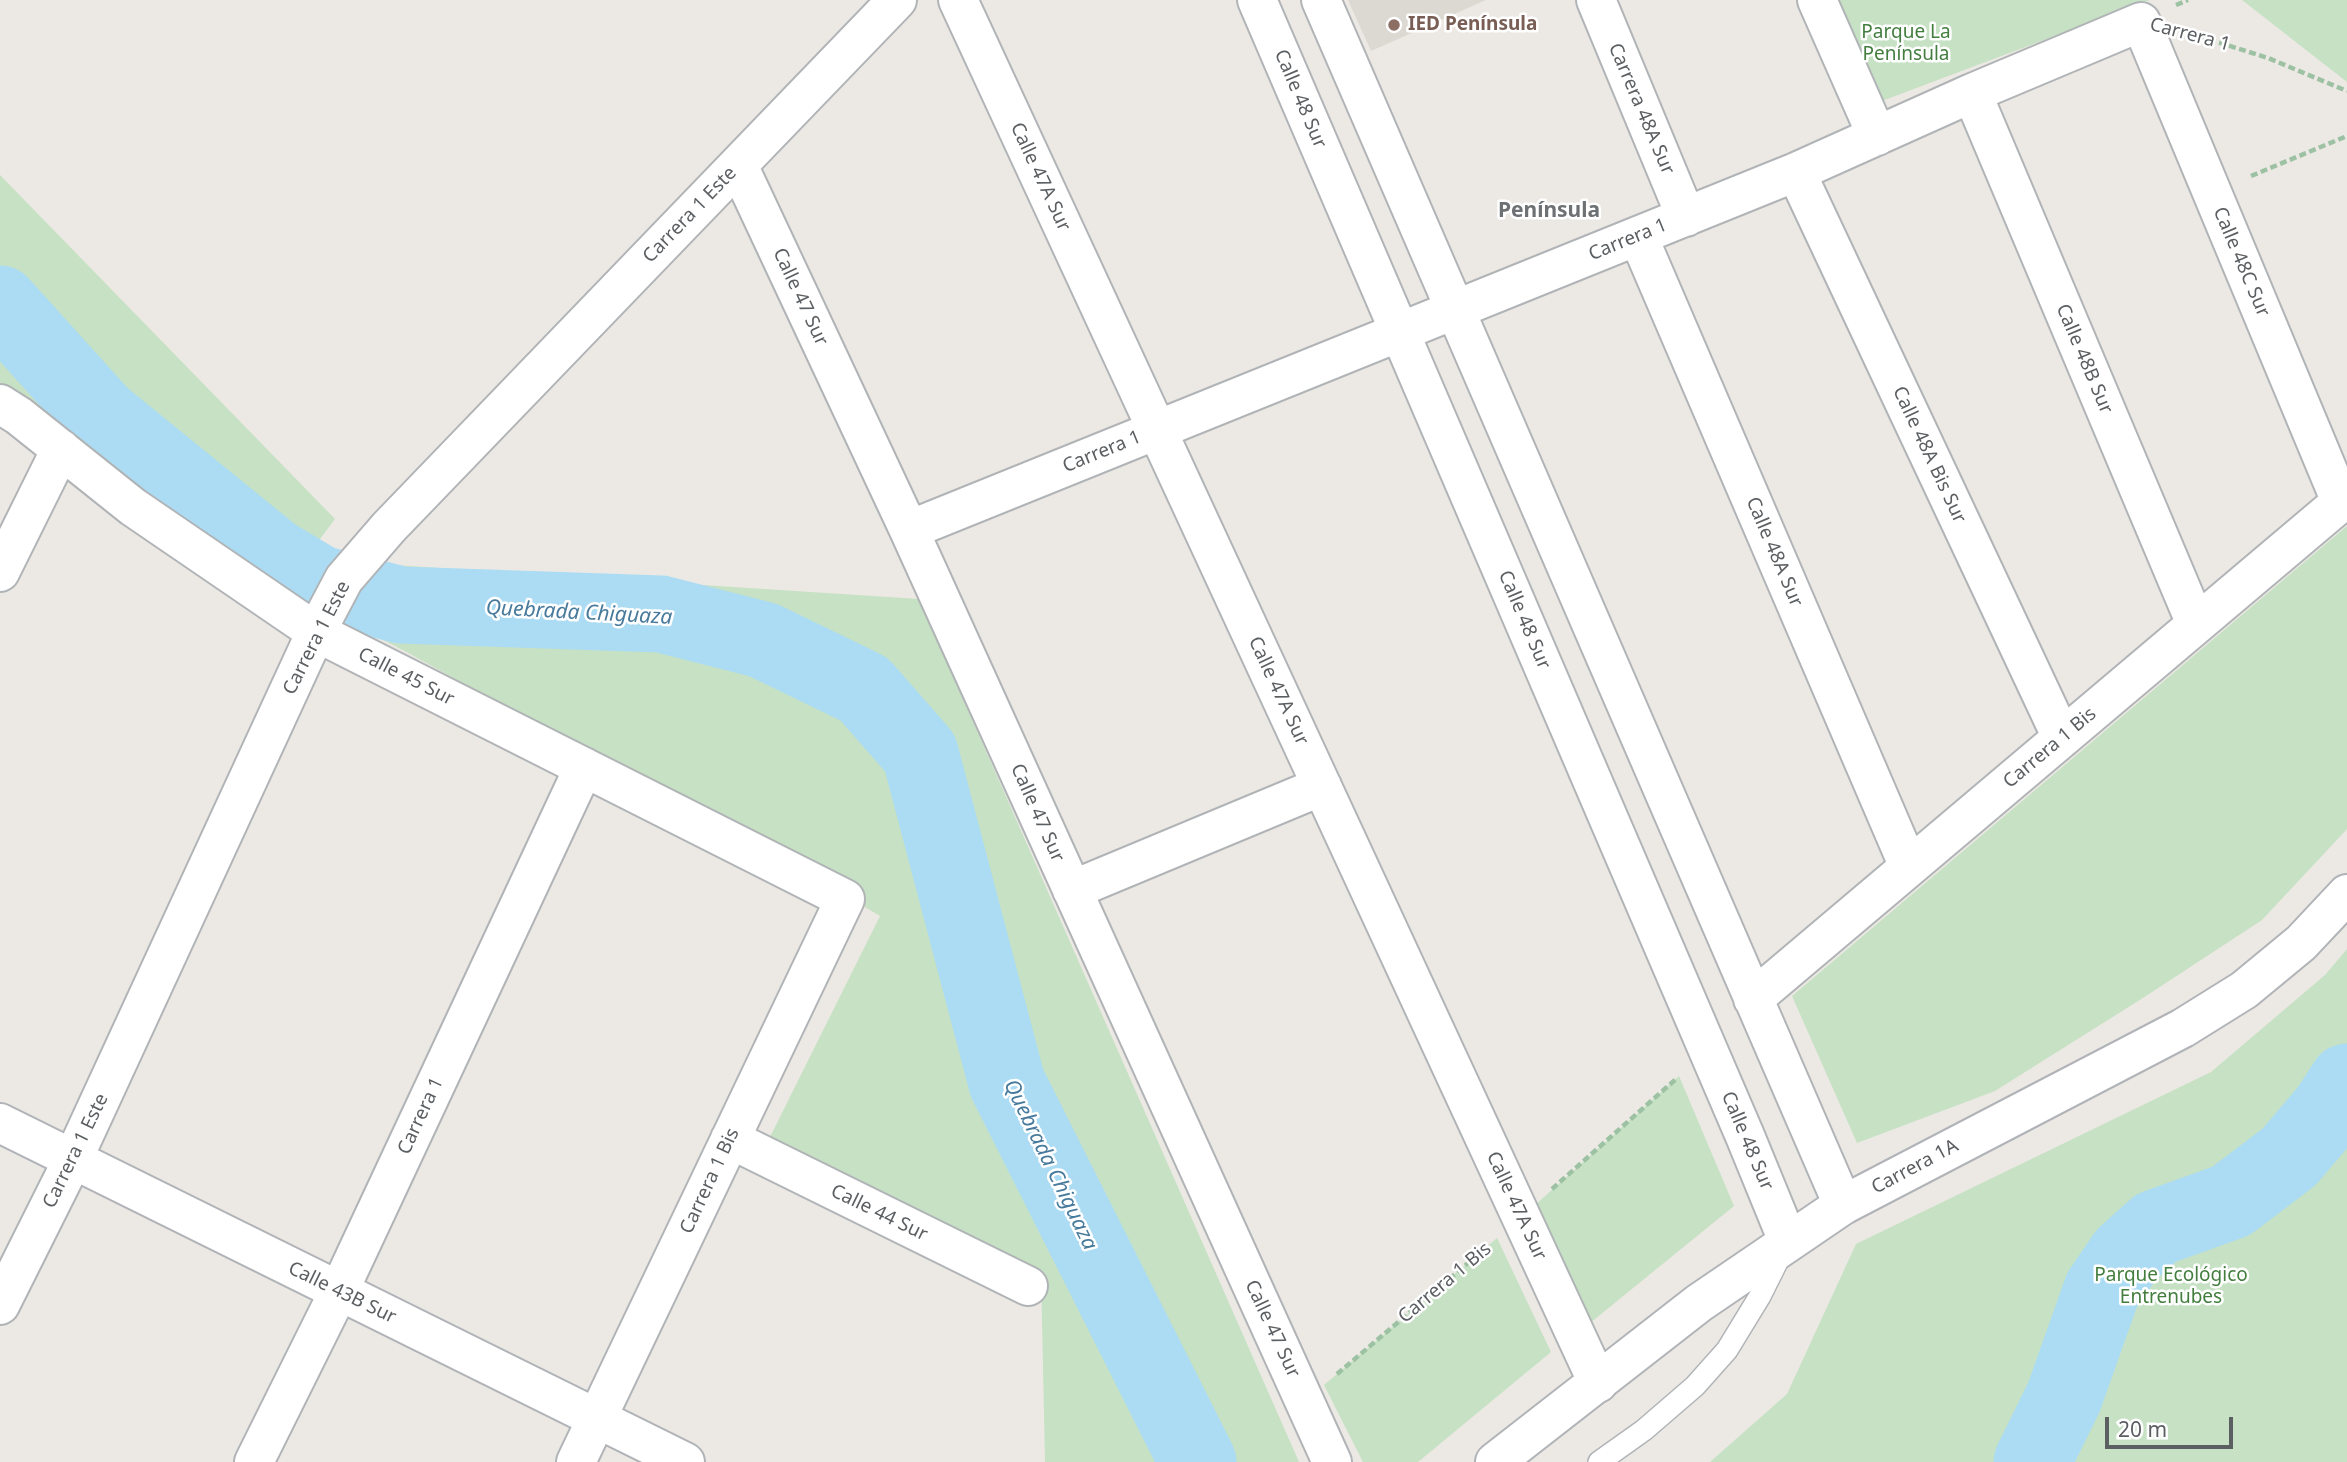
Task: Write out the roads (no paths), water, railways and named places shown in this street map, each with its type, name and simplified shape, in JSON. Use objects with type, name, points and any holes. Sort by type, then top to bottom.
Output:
[{"type":"street","name":"Carrera 1 Este","points":[[0,1305],[73,1159],[330,606],[389,527],[897,0]]},
{"type":"street","name":"Calle 47A Sur","points":[[958,0],[1598,1383]]},
{"type":"street","name":"Calle 48 Sur","points":[[1257,0],[1788,1241]]},
{"type":"street","points":[[1321,0],[1843,1205]]},
{"type":"street","name":"Carrera 48A Sur","points":[[1596,0],[1686,217]]},
{"type":"street","points":[[1817,0],[1877,136]]},
{"type":"street","name":"Carrera 1","points":[[909,530],[1796,172],[1972,93],[2141,22]]},
{"type":"street","name":"Calle 48C Sur","points":[[2141,22],[2344,499]]},
{"type":"street","name":"Calle 48B Sur","points":[[1972,93],[2196,624]]},
{"type":"street","name":"Calle 47 Sur","points":[[738,165],[909,530],[1332,1462]]},
{"type":"street","name":"Calle 48A Bis Sur","points":[[1796,172],[2062,738]]},
{"type":"street","name":"Calle 48A Sur","points":[[1638,236],[1909,867]]},
{"type":"street","name":"Calle 45 Sur","points":[[0,404],[133,507],[330,606],[584,767],[845,899]]},
{"type":"street","points":[[0,572],[61,449]]},
{"type":"street","name":"Carrera 1 Bis","points":[[1753,999],[2344,499]]},
{"type":"street","name":"Carrera 1","points":[[254,1462],[339,1291],[584,767]]},
{"type":"street","points":[[1072,890],[1322,786]]},
{"type":"street","name":"Carrera 1A","points":[[1495,1462],[1699,1303],[1843,1205],[2183,1028],[2234,996],[2301,943],[2347,894]]},
{"type":"street","name":"Carrera 1 Bis","points":[[576,1462],[845,899]]},
{"type":"street","name":"Calle 43B Sur","points":[[0,1123],[685,1462]]},
{"type":"street","name":"Calle 44 Sur","points":[[730,1139],[1028,1286]]},
{"type":"lane","points":[[1599,1462],[1675,1404],[1727,1350],[1760,1296],[1788,1241]]},
{"type":"waterway","name":"Quebrada Chiguaza","points":[[0,304],[102,417],[273,556],[320,584],[401,605],[661,614],[763,640],[864,689],[920,753],[1007,1083],[1198,1462]]},
{"type":"waterway","name":"Quebrada Chiguaza","points":[[2032,1462],[2064,1397],[2102,1290],[2126,1255],[2156,1228],[2231,1201],[2289,1157],[2329,1110],[2347,1082]]},
{"type":"place","name":"IED Península","points":[[1394,25]]},
{"type":"district","name":"Península","points":[[1549,211]]},
{"type":"park label","name":"Parque La Península","points":[[1906,44]]},
{"type":"park label","name":"Parque Ecológico Entrenubes","points":[[2171,1287]]}]
